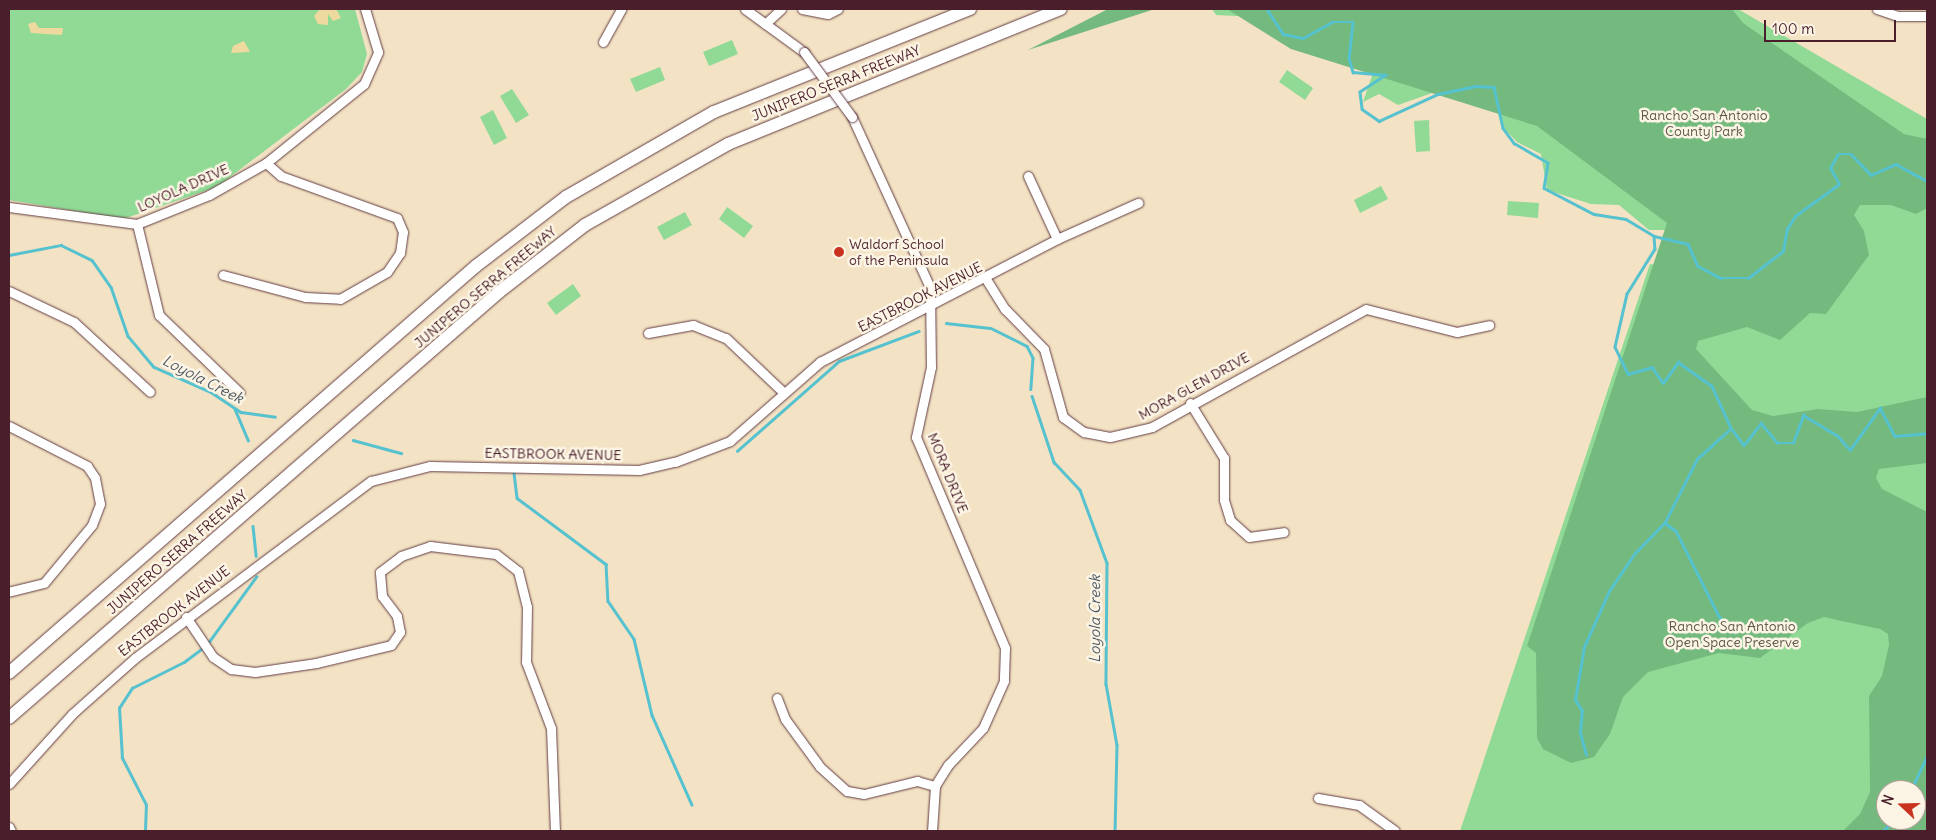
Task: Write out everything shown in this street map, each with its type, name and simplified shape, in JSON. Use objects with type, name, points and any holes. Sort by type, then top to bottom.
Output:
[{"type":"highway","name":"JUNIPERO SERRA FREEWAY","points":[[9,673],[468,272],[566,197],[714,112],[970,9]]},
{"type":"highway","name":"JUNIPERO SERRA FREEWAY","points":[[9,718],[499,292],[585,225],[728,144],[1061,9]]},
{"type":"street","name":"LOYOLA DRIVE","points":[[240,393],[159,315],[137,224],[209,195],[266,163],[334,111],[372,75],[378,48],[365,9]]},
{"type":"street","points":[[602,42],[621,9]]},
{"type":"street","name":"MORA DRIVE","points":[[745,9],[804,52],[839,93],[914,244],[930,287],[932,307],[931,367],[916,438],[1005,648],[1004,681],[983,728],[948,764],[935,786],[932,831]]},
{"type":"street","points":[[765,24],[781,9]]},
{"type":"street","points":[[802,9],[828,14],[838,9]]},
{"type":"street","points":[[1878,9],[1897,16],[1927,16]]},
{"type":"street","points":[[224,275],[306,297],[340,300],[387,272],[400,253],[403,232],[397,218],[282,176],[266,163]]},
{"type":"street","points":[[1028,176],[1057,239]]},
{"type":"street","name":"EASTBROOK AVENUE","points":[[9,784],[72,714],[186,617],[371,481],[430,466],[639,470],[667,464],[730,441],[820,362],[986,279],[1057,239],[1138,203]]},
{"type":"street","points":[[9,207],[137,224]]},
{"type":"street","name":"MORA GLEN DRIVE","points":[[986,279],[1005,309],[1044,350],[1052,368],[1058,405],[1070,425],[1119,437],[1152,427],[1190,404],[1366,309],[1457,332],[1489,325]]},
{"type":"street","points":[[9,291],[74,322],[150,392]]},
{"type":"street","points":[[648,334],[693,325],[726,338],[784,394]]},
{"type":"street","points":[[1190,404],[1224,458],[1224,500],[1230,520],[1249,537],[1284,532]]},
{"type":"street","points":[[9,426],[87,466],[99,490],[98,514],[44,584],[9,592]]},
{"type":"street","points":[[186,617],[213,656],[231,669],[255,672],[316,663],[391,645],[400,632],[397,616],[382,596],[380,572],[402,556],[430,546],[496,554],[518,570],[527,607],[526,662],[551,728],[555,831]]},
{"type":"street","points":[[777,698],[785,719],[820,767],[847,791],[864,794],[917,781],[935,786]]},
{"type":"street","points":[[1318,798],[1359,805],[1395,831]]},
{"type":"street","points":[[9,827],[11,831]]},
{"type":"green space","points":[[9,9],[355,9],[367,54],[362,72],[346,89],[217,187],[123,219],[9,200]]},
{"type":"green space","points":[[1108,9],[1155,9],[1028,50]]},
{"type":"green space","name":"Rancho San Antonio Open Space Preserve","points":[[1212,9],[1738,9],[1927,119],[1927,831],[1460,831],[1650,264],[1693,270],[1666,230],[1649,230],[1619,205],[1591,204],[1547,190],[1541,154],[1517,142],[1501,125],[1496,106],[1432,93],[1398,105],[1379,94],[1363,102],[1375,67],[1255,10],[1237,16],[1216,15]]},
{"type":"green space","name":"Rancho San Antonio County Park","points":[[1227,9],[1732,9],[1743,23],[1904,134],[1927,139],[1927,208],[1916,214],[1891,205],[1860,205],[1854,215],[1864,231],[1869,255],[1826,314],[1810,313],[1780,340],[1747,327],[1698,341],[1696,349],[1752,410],[1773,416],[1818,409],[1857,412],[1927,397],[1927,463],[1879,469],[1876,478],[1882,489],[1927,512],[1927,831],[1843,831],[1860,814],[1870,792],[1869,696],[1882,676],[1889,645],[1888,634],[1880,629],[1824,617],[1808,623],[1760,658],[1719,653],[1648,672],[1623,697],[1610,734],[1594,757],[1571,763],[1543,749],[1537,738],[1536,653],[1527,646],[1667,223],[1537,126],[1291,49]]},
{"type":"green space","points":[[732,40],[738,54],[709,66],[703,52]]},
{"type":"green space","points":[[660,67],[665,80],[636,92],[630,79]]},
{"type":"green space","points":[[1287,70],[1313,88],[1305,100],[1279,82]]},
{"type":"green space","points":[[512,89],[529,115],[516,123],[500,96]]},
{"type":"green space","points":[[493,110],[507,138],[494,145],[480,117]]},
{"type":"green space","points":[[1429,120],[1430,151],[1416,152],[1414,121]]},
{"type":"green space","points":[[1381,186],[1388,199],[1360,213],[1354,200]]},
{"type":"green space","points":[[1508,201],[1539,203],[1538,218],[1507,215]]},
{"type":"green space","points":[[727,207],[753,226],[744,238],[719,219]]},
{"type":"green space","points":[[685,212],[692,225],[664,240],[657,227]]},
{"type":"green space","points":[[573,284],[581,296],[556,315],[547,303]]},
{"type":"sand","points":[[320,9],[336,9],[341,18],[333,21],[328,14],[328,25],[318,24],[314,16]]},
{"type":"sand","points":[[35,22],[39,28],[63,28],[62,35],[31,33],[28,24]]},
{"type":"sand","points":[[244,41],[250,52],[231,53],[233,46]]},
{"type":"waterway","points":[[1213,9],[1229,9]]},
{"type":"waterway","points":[[1267,9],[1283,34],[1303,38],[1332,22],[1353,22],[1349,58],[1353,72],[1386,75],[1360,92],[1362,109],[1379,121],[1438,94],[1475,86],[1494,87],[1503,128],[1514,143],[1548,163],[1544,188],[1594,214],[1626,219],[1654,236],[1688,244],[1698,266],[1721,278],[1748,278],[1783,251],[1787,229],[1795,216],[1839,184],[1830,168],[1838,154],[1851,154],[1871,175],[1896,164],[1927,181]]},
{"type":"waterway","points":[[1654,236],[1655,249],[1627,294],[1615,347],[1628,374],[1652,367],[1663,383],[1678,362],[1712,386],[1731,428],[1744,445],[1761,423],[1778,443],[1793,443],[1803,415],[1838,436],[1850,450],[1880,408],[1895,436],[1927,433]]},
{"type":"waterway","name":"Loyola Creek","points":[[9,255],[61,245],[92,260],[111,287],[128,336],[154,367],[211,392],[241,412],[275,417]]},
{"type":"waterway","name":"Loyola Creek","points":[[946,323],[990,328]]},
{"type":"waterway","name":"Loyola Creek","points":[[991,328],[1027,346],[1033,358],[1031,389]]},
{"type":"waterway","name":"Loyola Creek","points":[[737,451],[839,361],[919,331]]},
{"type":"waterway","name":"Loyola Creek","points":[[1032,396],[1054,462],[1080,490],[1107,563],[1106,684],[1117,745],[1115,831]]},
{"type":"waterway","points":[[235,409],[248,440]]},
{"type":"waterway","points":[[1586,755],[1580,732],[1582,711],[1575,700],[1584,647],[1609,591],[1635,553],[1665,522],[1697,459],[1730,429]]},
{"type":"waterway","name":"Loyola Creek","points":[[353,440],[401,453]]},
{"type":"waterway","points":[[514,473],[517,498],[606,564],[608,601],[634,639],[652,715],[692,805]]},
{"type":"waterway","points":[[1665,523],[1676,531],[1719,616],[1733,632]]},
{"type":"waterway","points":[[253,526],[256,556]]},
{"type":"waterway","points":[[208,643],[256,577]]},
{"type":"waterway","points":[[145,831],[146,805],[122,758],[119,708],[132,688],[184,662],[204,647]]},
{"type":"waterway","points":[[1916,780],[1927,756]]},
{"type":"place","name":"Waldorf School of the Peninsula","points":[[839,252]]}]
